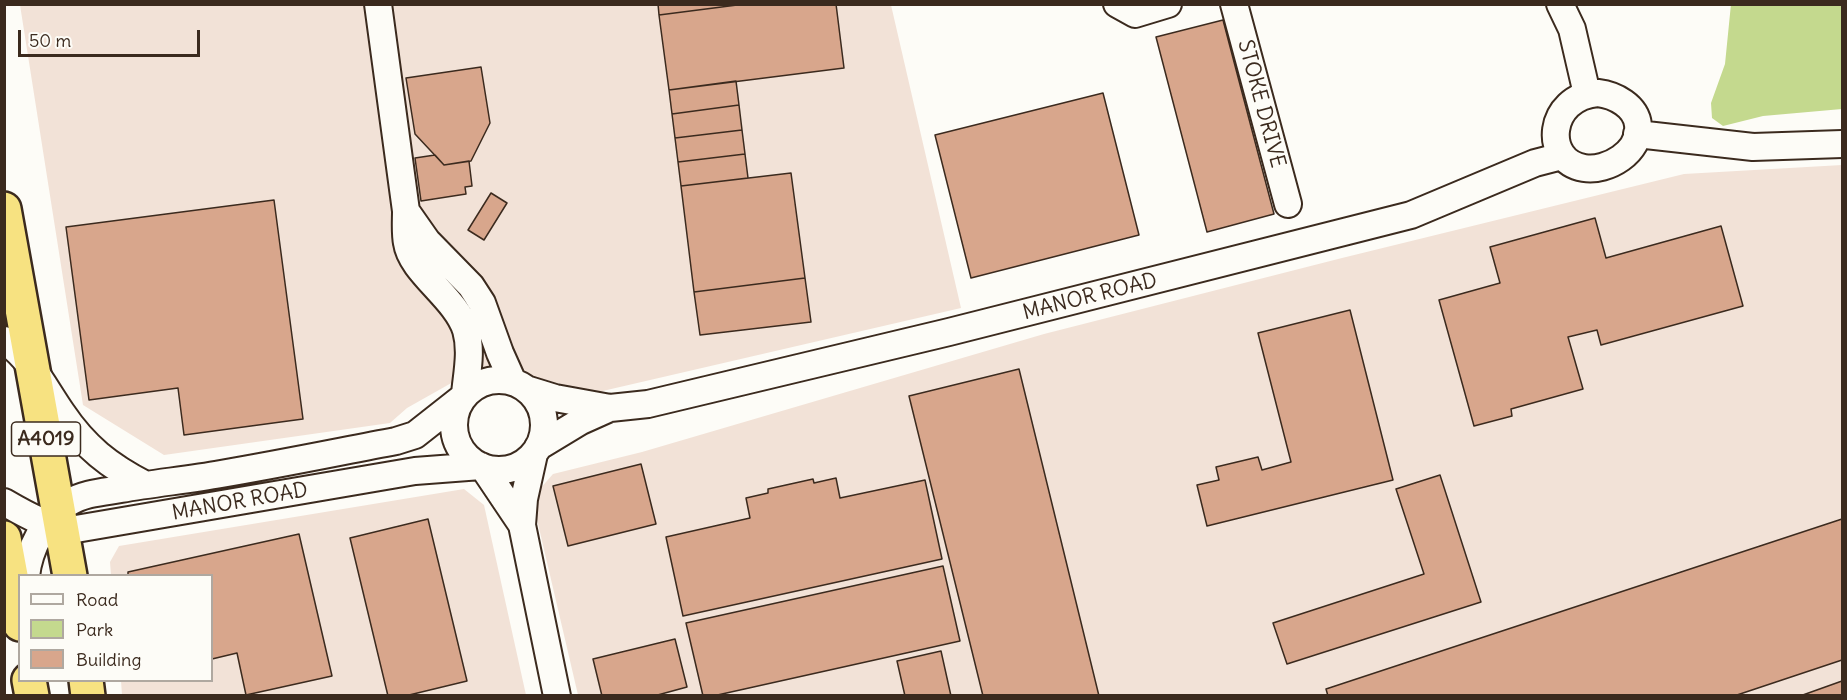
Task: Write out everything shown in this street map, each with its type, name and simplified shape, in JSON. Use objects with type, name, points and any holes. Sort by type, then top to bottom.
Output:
[{"type":"highway","name":"A4019","points":[[5,225],[34,368],[56,521],[69,574]]},
{"type":"highway","points":[[4,538],[18,613]]},
{"type":"street","points":[[378,4],[406,211],[407,245],[414,260],[454,308],[466,333],[469,361],[464,396]]},
{"type":"street","points":[[1117,4],[1135,14],[1168,4]]},
{"type":"street","name":"STOKE DRIVE","points":[[1234,4],[1288,204]]},
{"type":"street","points":[[1560,4],[1572,29],[1587,94]]},
{"type":"street","points":[[1587,94],[1609,94],[1619,99],[1628,106],[1638,125],[1634,143],[1622,158],[1604,167],[1583,168],[1574,165],[1562,156],[1556,135],[1558,117],[1570,102],[1587,94]]},
{"type":"street","points":[[1637,134],[1753,147],[1842,144]]},
{"type":"street","name":"MANOR ROAD","points":[[521,386],[555,398],[610,408],[648,404],[927,338],[1411,215],[1536,163],[1562,156]]},
{"type":"street","points":[[406,211],[427,241],[471,285],[482,303],[500,353],[521,386],[538,403],[544,417],[543,432],[524,498],[522,525],[557,696]]},
{"type":"street","points":[[4,340],[22,354],[34,368],[62,413],[88,447],[115,468],[146,484]]},
{"type":"street","points":[[521,386],[500,379],[475,386],[464,396],[456,410],[453,423],[455,436],[465,454],[482,466],[496,470],[523,463],[536,450]]},
{"type":"street","name":"MANOR ROAD","points":[[464,396],[415,435],[396,441],[220,474],[80,496],[68,503],[56,521],[76,529],[415,471],[482,466]]},
{"type":"street","name":"MANOR ROAD","points":[[536,450],[581,421],[610,408]]},
{"type":"street","points":[[482,466],[522,525]]},
{"type":"street","points":[[4,502],[56,521]]},
{"type":"street","points":[[26,574],[31,550],[38,536],[56,521]]},
{"type":"shaded area","points":[[20,5],[891,5],[961,308],[594,393],[535,377],[478,368],[407,408],[390,423],[164,455],[83,405]]},
{"type":"shaded area","points":[[1842,165],[1842,695],[578,695],[532,498],[553,474],[642,452],[1044,334],[1684,174]]},
{"type":"shaded area","points":[[464,489],[484,505],[526,695],[122,695],[121,682],[213,682],[213,574],[111,574],[110,562],[119,546]]},
{"type":"green space","points":[[1731,4],[1842,5],[1842,109],[1763,116],[1723,126],[1712,118],[1711,103],[1725,64]]},
{"type":"building","points":[[658,4],[745,4],[659,15]]},
{"type":"building","points":[[745,4],[836,4],[844,68],[669,90],[659,15]]},
{"type":"building","points":[[1223,20],[1274,214],[1207,232],[1156,37]]},
{"type":"building","points":[[481,67],[490,123],[471,161],[444,165],[415,134],[406,78]]},
{"type":"building","points":[[736,81],[739,105],[672,114],[669,90]]},
{"type":"building","points":[[1103,93],[1139,235],[971,278],[935,135]]},
{"type":"building","points":[[739,105],[742,130],[675,138],[672,114]]},
{"type":"building","points":[[742,130],[745,154],[678,162],[675,138]]},
{"type":"building","points":[[745,154],[748,178],[681,186],[678,162]]},
{"type":"building","points":[[435,155],[444,165],[469,161],[472,186],[465,187],[466,194],[421,201],[415,158]]},
{"type":"building","points":[[791,173],[805,278],[694,292],[681,186]]},
{"type":"building","points":[[491,193],[507,203],[484,240],[468,230]]},
{"type":"building","points":[[274,200],[303,419],[184,435],[178,388],[89,400],[66,227]]},
{"type":"building","points":[[1595,218],[1606,258],[1721,226],[1743,306],[1601,345],[1597,330],[1568,337],[1583,389],[1511,409],[1512,416],[1474,426],[1439,300],[1500,283],[1490,247]]},
{"type":"building","points":[[805,278],[811,322],[700,335],[694,292]]},
{"type":"building","points":[[1350,310],[1393,480],[1207,526],[1197,485],[1219,480],[1216,467],[1258,457],[1262,470],[1291,462],[1258,333]]},
{"type":"building","points":[[1019,369],[1099,696],[983,696],[909,396]]},
{"type":"building","points":[[641,464],[656,524],[568,546],[553,486]]},
{"type":"building","points":[[1440,475],[1481,602],[1287,664],[1273,623],[1424,574],[1396,489]]},
{"type":"building","points":[[836,478],[840,498],[925,480],[942,559],[683,616],[666,537],[750,518],[746,498],[768,493],[768,489],[813,479],[814,483]]},
{"type":"building","points":[[428,519],[467,681],[405,696],[388,696],[350,538]]},
{"type":"building","points":[[1842,519],[1842,660],[1734,696],[1328,696],[1326,689]]},
{"type":"building","points":[[299,534],[332,676],[246,695],[237,653],[213,659],[213,574],[128,574],[128,572]]},
{"type":"building","points":[[943,566],[960,641],[713,696],[703,696],[686,623]]},
{"type":"building","points":[[675,639],[687,687],[654,696],[602,696],[593,659]]},
{"type":"building","points":[[941,651],[951,696],[905,696],[897,661]]},
{"type":"building","points":[[1842,681],[1842,696],[1800,696]]}]
